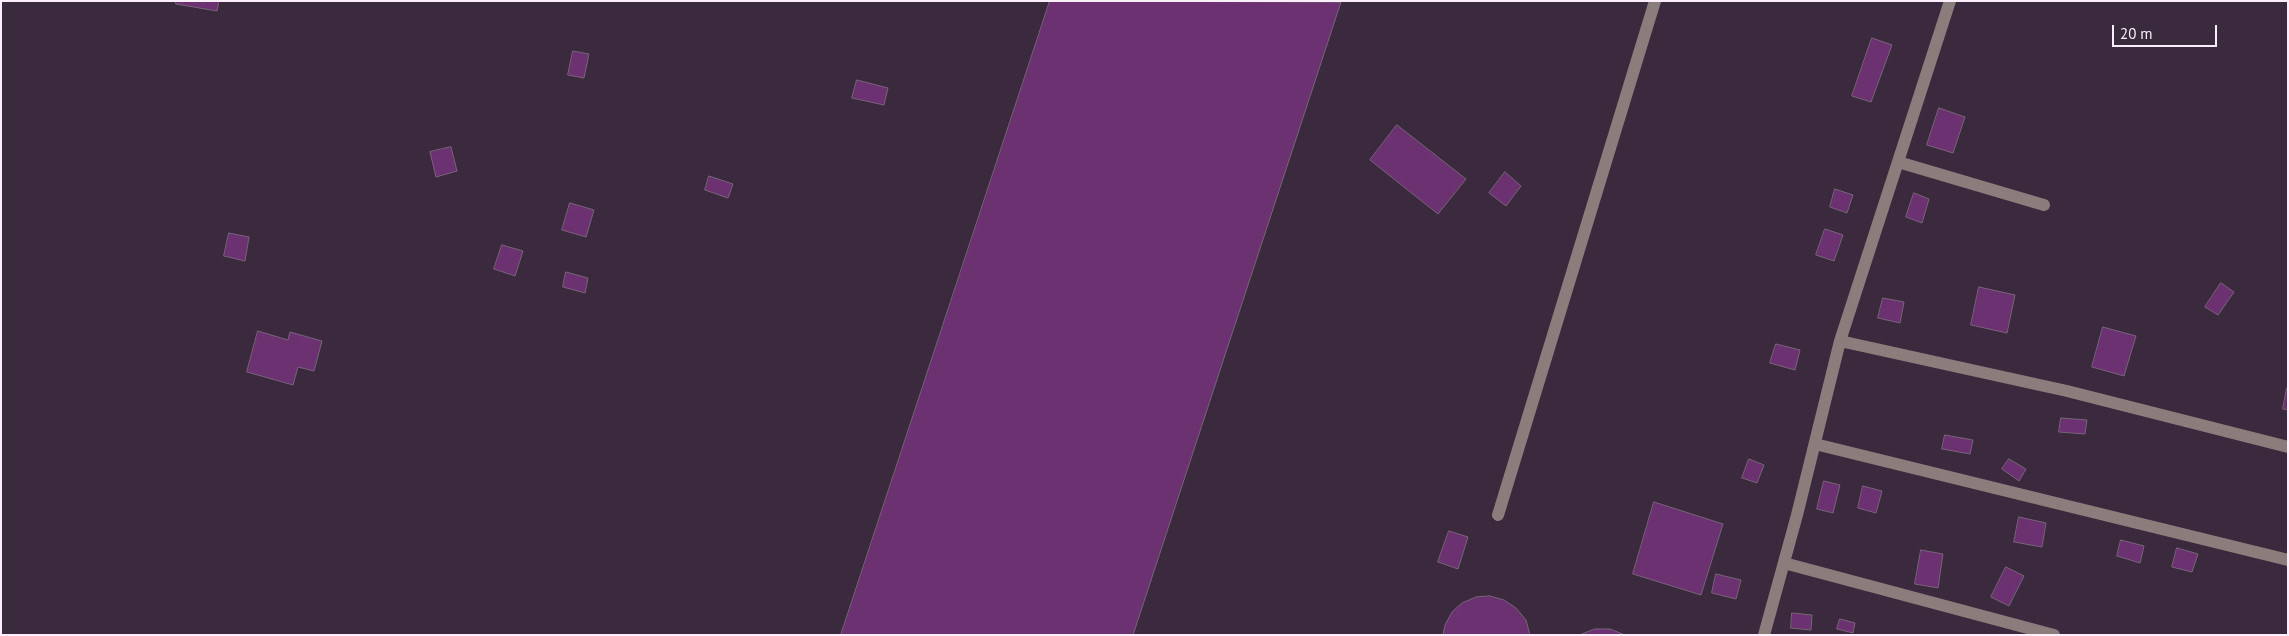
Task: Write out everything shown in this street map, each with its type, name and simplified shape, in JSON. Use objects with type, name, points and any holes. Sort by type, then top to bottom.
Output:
[{"type":"street","points":[[1498,514],[1655,1]]},
{"type":"street","points":[[1764,635],[1815,444],[1818,421],[1840,341],[1950,1]]},
{"type":"street","points":[[1898,162],[2044,205]]},
{"type":"street","points":[[1840,341],[2067,391],[2288,447]]},
{"type":"street","points":[[1815,444],[2288,560]]},
{"type":"street","points":[[1784,563],[2054,635]]},
{"type":"building","points":[[176,1],[219,1],[217,11],[176,4]]},
{"type":"building","points":[[1050,1],[1341,2],[1133,635],[841,635]]},
{"type":"building","points":[[1872,38],[1892,45],[1871,102],[1852,96]]},
{"type":"building","points":[[573,51],[589,54],[584,78],[568,75]]},
{"type":"building","points":[[857,80],[888,88],[884,105],[852,98]]},
{"type":"building","points":[[1939,108],[1965,117],[1953,153],[1927,145]]},
{"type":"building","points":[[1397,125],[1466,179],[1438,214],[1370,160]]},
{"type":"building","points":[[451,147],[457,171],[436,177],[430,152]]},
{"type":"building","points":[[1505,172],[1521,186],[1506,206],[1489,193]]},
{"type":"building","points":[[709,176],[733,184],[728,198],[705,190]]},
{"type":"building","points":[[1835,189],[1853,195],[1847,213],[1830,207]]},
{"type":"building","points":[[1914,193],[1929,199],[1922,223],[1906,217]]},
{"type":"building","points":[[570,203],[594,210],[586,237],[562,230]]},
{"type":"building","points":[[1825,229],[1843,235],[1834,261],[1816,255]]},
{"type":"building","points":[[229,233],[249,237],[245,261],[224,256]]},
{"type":"building","points":[[502,245],[523,251],[515,276],[494,269]]},
{"type":"building","points":[[566,272],[588,278],[585,293],[563,287]]},
{"type":"building","points":[[2221,283],[2234,292],[2218,315],[2205,307]]},
{"type":"building","points":[[1979,287],[2015,295],[2007,333],[1971,325]]},
{"type":"building","points":[[1883,298],[1904,302],[1900,323],[1878,318]]},
{"type":"building","points":[[2103,327],[2136,336],[2124,376],[2092,367]]},
{"type":"building","points":[[258,331],[288,340],[290,332],[322,341],[314,371],[298,367],[293,385],[247,372]]},
{"type":"building","points":[[1776,344],[1800,350],[1795,370],[1770,363]]},
{"type":"building","points":[[2288,388],[2288,410],[2283,409]]},
{"type":"building","points":[[2061,418],[2087,420],[2085,434],[2059,432]]},
{"type":"building","points":[[1945,435],[1973,440],[1970,454],[1942,449]]},
{"type":"building","points":[[1749,459],[1764,465],[1757,483],[1742,478]]},
{"type":"building","points":[[2009,459],[2026,469],[2019,481],[2002,469]]},
{"type":"building","points":[[1824,481],[1840,485],[1833,513],[1817,509]]},
{"type":"building","points":[[1863,486],[1882,491],[1876,513],[1858,508]]},
{"type":"building","points":[[1654,502],[1723,524],[1701,595],[1633,574]]},
{"type":"building","points":[[2019,517],[2046,523],[2042,547],[2014,542]]},
{"type":"building","points":[[1449,531],[1468,537],[1458,569],[1438,562]]},
{"type":"building","points":[[2121,540],[2144,546],[2140,563],[2117,556]]},
{"type":"building","points":[[2177,548],[2198,554],[2192,572],[2172,567]]},
{"type":"building","points":[[1921,550],[1943,554],[1938,588],[1915,584]]},
{"type":"building","points":[[2006,567],[2024,576],[2009,606],[1991,597]]},
{"type":"building","points":[[1716,574],[1741,580],[1736,599],[1712,593]]},
{"type":"building","points":[[1490,596],[1504,600],[1516,608],[1526,620],[1530,635],[1443,635],[1445,625],[1452,612],[1462,603],[1476,597]]},
{"type":"building","points":[[1792,613],[1812,615],[1811,630],[1791,628]]},
{"type":"building","points":[[1840,619],[1855,623],[1853,633],[1837,629]]},
{"type":"building","points":[[1595,629],[1610,629],[1625,635],[1580,635]]}]
